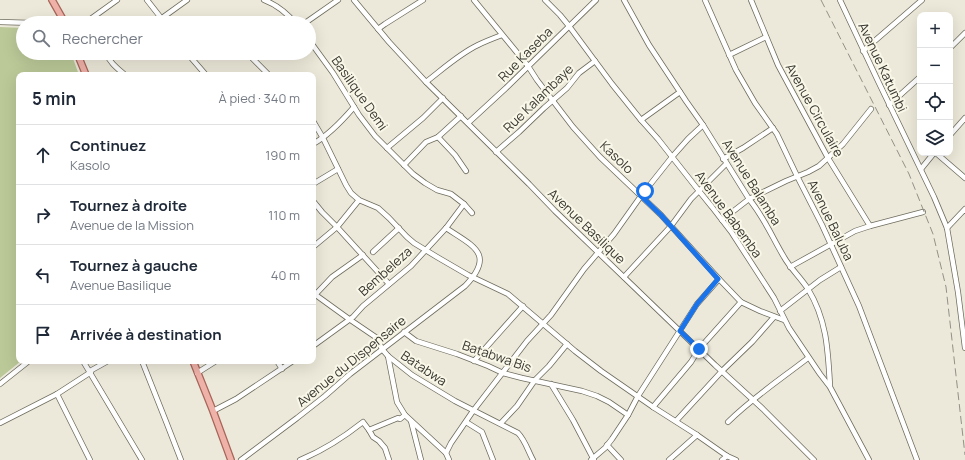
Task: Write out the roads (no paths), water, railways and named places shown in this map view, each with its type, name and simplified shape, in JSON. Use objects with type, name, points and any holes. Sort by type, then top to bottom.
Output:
[{"type":"main road","points":[[52,0],[61,16]]},
{"type":"main road","points":[[80,60],[85,72]]},
{"type":"main road","points":[[194,364],[214,411],[231,460]]},
{"type":"street","points":[[95,16],[117,0]]},
{"type":"street","points":[[148,0],[160,16]]},
{"type":"street","points":[[165,16],[187,0]]},
{"type":"street","points":[[264,0],[280,8],[288,16]]},
{"type":"street","points":[[315,16],[338,0]]},
{"type":"street","name":"Avenue Basilique","points":[[354,0],[426,82],[588,244],[814,460]]},
{"type":"street","points":[[378,29],[423,0]]},
{"type":"street","name":"Kasolo","points":[[474,0],[528,66],[552,101],[573,127],[600,157],[671,226],[718,279],[741,302],[784,320]]},
{"type":"street","name":"Avenue Babemba","points":[[545,0],[569,26],[641,120],[722,220],[774,298],[784,320],[808,358],[830,387],[868,460]]},
{"type":"street","name":"Rue Kaseba","points":[[468,123],[596,0]]},
{"type":"street","name":"Avenue Balamba","points":[[624,0],[649,45],[703,125],[749,199],[763,218],[784,258],[808,289],[819,313],[825,332],[830,387]]},
{"type":"street","name":"Avenue Baluba","points":[[705,0],[736,70],[754,103],[773,128],[785,149],[831,244],[871,335],[917,460]]},
{"type":"street","name":"Avenue Circulaire","points":[[751,0],[778,65],[828,158],[870,226]]},
{"type":"street","name":"Avenue Katumbi","points":[[840,0],[863,51],[921,169],[947,228],[951,246],[965,348]]},
{"type":"street","points":[[863,51],[922,0]]},
{"type":"street","points":[[0,22],[16,22]]},
{"type":"street","points":[[953,45],[965,33]]},
{"type":"street","points":[[426,82],[469,50],[479,44],[502,35]]},
{"type":"street","points":[[730,55],[766,37]]},
{"type":"street","name":"Basilique Demi","points":[[316,50],[375,136],[413,174],[437,190],[451,194],[464,204],[472,213]]},
{"type":"street","points":[[109,60],[122,72]]},
{"type":"street","points":[[192,60],[201,72]]},
{"type":"street","points":[[254,60],[266,72]]},
{"type":"street","name":"Rue Kalambaye","points":[[496,152],[568,88],[579,73],[595,61]]},
{"type":"street","points":[[889,105],[917,80]]},
{"type":"street","points":[[641,120],[680,92]]},
{"type":"street","points":[[387,148],[423,118],[443,98]]},
{"type":"street","points":[[316,142],[342,121],[354,107]]},
{"type":"street","points":[[722,220],[749,199],[819,166],[849,138],[871,110]]},
{"type":"street","points":[[404,165],[426,142],[438,137],[461,116]]},
{"type":"street","points":[[953,132],[965,118]]},
{"type":"street","points":[[446,453],[460,429],[473,411],[527,341],[562,301],[581,273],[614,234],[641,196],[672,157],[703,125]]},
{"type":"street","points":[[316,127],[346,185],[351,193],[359,200],[378,208],[414,243],[437,258],[508,294],[601,371],[727,456],[736,460]]},
{"type":"street","points":[[723,159],[773,128]]},
{"type":"street","points":[[438,137],[455,155],[466,171]]},
{"type":"street","points":[[921,169],[932,156]]},
{"type":"street","points":[[939,156],[965,178]]},
{"type":"street","points":[[624,277],[671,226],[691,199],[726,164]]},
{"type":"street","points":[[316,182],[338,168]]},
{"type":"street","points":[[316,244],[337,227],[359,200]]},
{"type":"street","name":"Bembeleza","points":[[316,344],[349,319],[411,266],[446,228],[464,204]]},
{"type":"street","points":[[316,205],[389,284]]},
{"type":"street","points":[[947,228],[965,209]]},
{"type":"street","points":[[790,267],[855,231],[923,212]]},
{"type":"street","points":[[373,252],[399,228]]},
{"type":"street","points":[[446,228],[476,249],[479,255],[478,269],[473,277]]},
{"type":"street","points":[[316,293],[332,278],[363,255]]},
{"type":"street","points":[[780,311],[820,280],[841,267]]},
{"type":"street","name":"Avenue du Dispensaire","points":[[241,460],[465,286],[473,277]]},
{"type":"street","points":[[551,384],[573,420],[593,460],[607,445],[628,415],[638,396],[697,304],[718,279]]},
{"type":"street","name":"Batabwa","points":[[316,296],[377,338],[382,349],[388,356],[412,375],[473,411],[501,423],[518,433],[522,437],[532,460]]},
{"type":"street","points":[[653,407],[691,362],[699,349],[741,302]]},
{"type":"street","points":[[960,308],[965,302]]},
{"type":"street","points":[[474,361],[523,306]]},
{"type":"street","points":[[676,421],[774,317]]},
{"type":"street","name":"Batabwa Bis","points":[[404,332],[416,341],[518,377],[582,391],[597,396],[628,415]]},
{"type":"street","points":[[501,423],[517,406],[535,380],[567,344]]},
{"type":"street","points":[[388,356],[397,402],[405,415],[446,453],[449,460]]},
{"type":"street","points":[[728,422],[752,400],[808,358]]},
{"type":"street","points":[[0,384],[25,364]]},
{"type":"street","points":[[85,364],[142,460]]},
{"type":"street","points":[[0,423],[57,394],[103,364]]},
{"type":"street","points":[[143,364],[181,460]]},
{"type":"street","points":[[198,373],[212,364]]},
{"type":"street","points":[[279,364],[282,369]]},
{"type":"street","points":[[214,411],[236,399],[289,364]]},
{"type":"street","points":[[57,394],[90,460]]},
{"type":"street","points":[[369,430],[398,418],[400,419],[405,415]]},
{"type":"street","points":[[468,419],[482,432],[493,460]]},
{"type":"street","points":[[411,421],[421,460]]},
{"type":"street","points":[[300,460],[313,455],[363,422],[373,437],[385,448],[389,460]]},
{"type":"street","points":[[669,460],[697,435]]},
{"type":"street","points":[[607,445],[621,460]]},
{"type":"street","points":[[722,460],[727,456]]},
{"type":"railway","points":[[821,0],[909,174],[933,234],[946,287],[965,455]]}]
